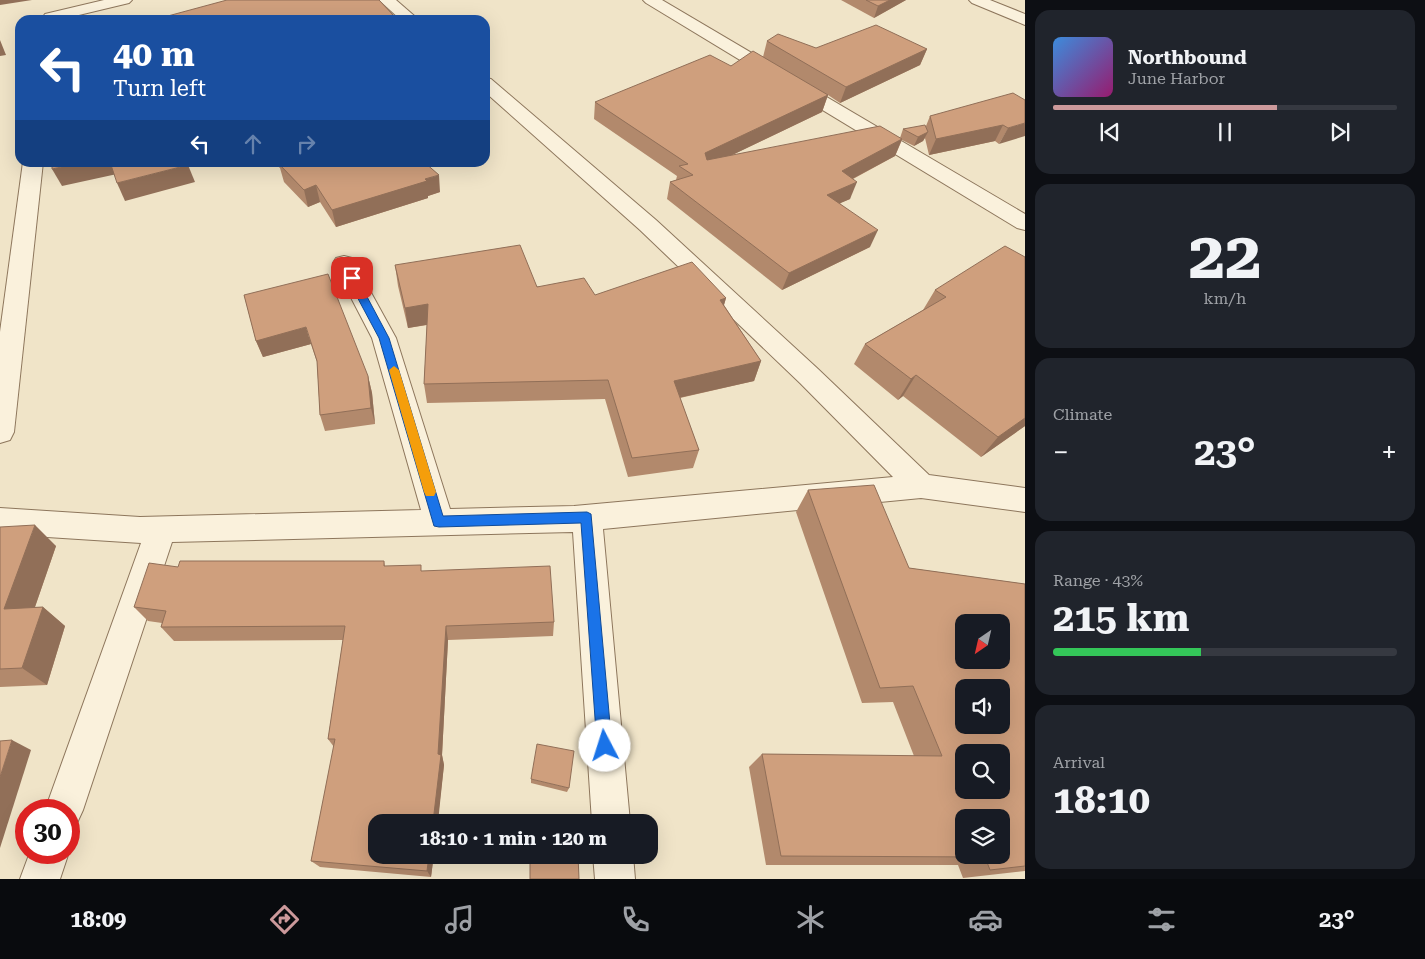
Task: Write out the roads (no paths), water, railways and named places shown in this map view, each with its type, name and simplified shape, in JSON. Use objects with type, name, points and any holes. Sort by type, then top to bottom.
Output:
[{"type":"street","points":[[52,15],[54,0]]},
{"type":"street","points":[[63,15],[124,0]]},
{"type":"street","points":[[387,0],[405,15]]},
{"type":"street","points":[[651,0],[1025,223]]},
{"type":"street","points":[[977,0],[1025,20]]},
{"type":"street","points":[[993,6],[1011,0]]},
{"type":"street","points":[[490,87],[648,225],[809,376],[921,486]]},
{"type":"street","points":[[0,432],[32,167]]},
{"type":"street","points":[[344,262],[384,338],[439,522]]},
{"type":"street","points":[[0,521],[140,530],[587,518],[921,486],[1025,500]]},
{"type":"street","points":[[587,518],[610,814]]},
{"type":"street","points":[[68,799],[161,529]]},
{"type":"street","points":[[40,879],[46,864]]},
{"type":"street","points":[[614,864],[615,879]]}]
